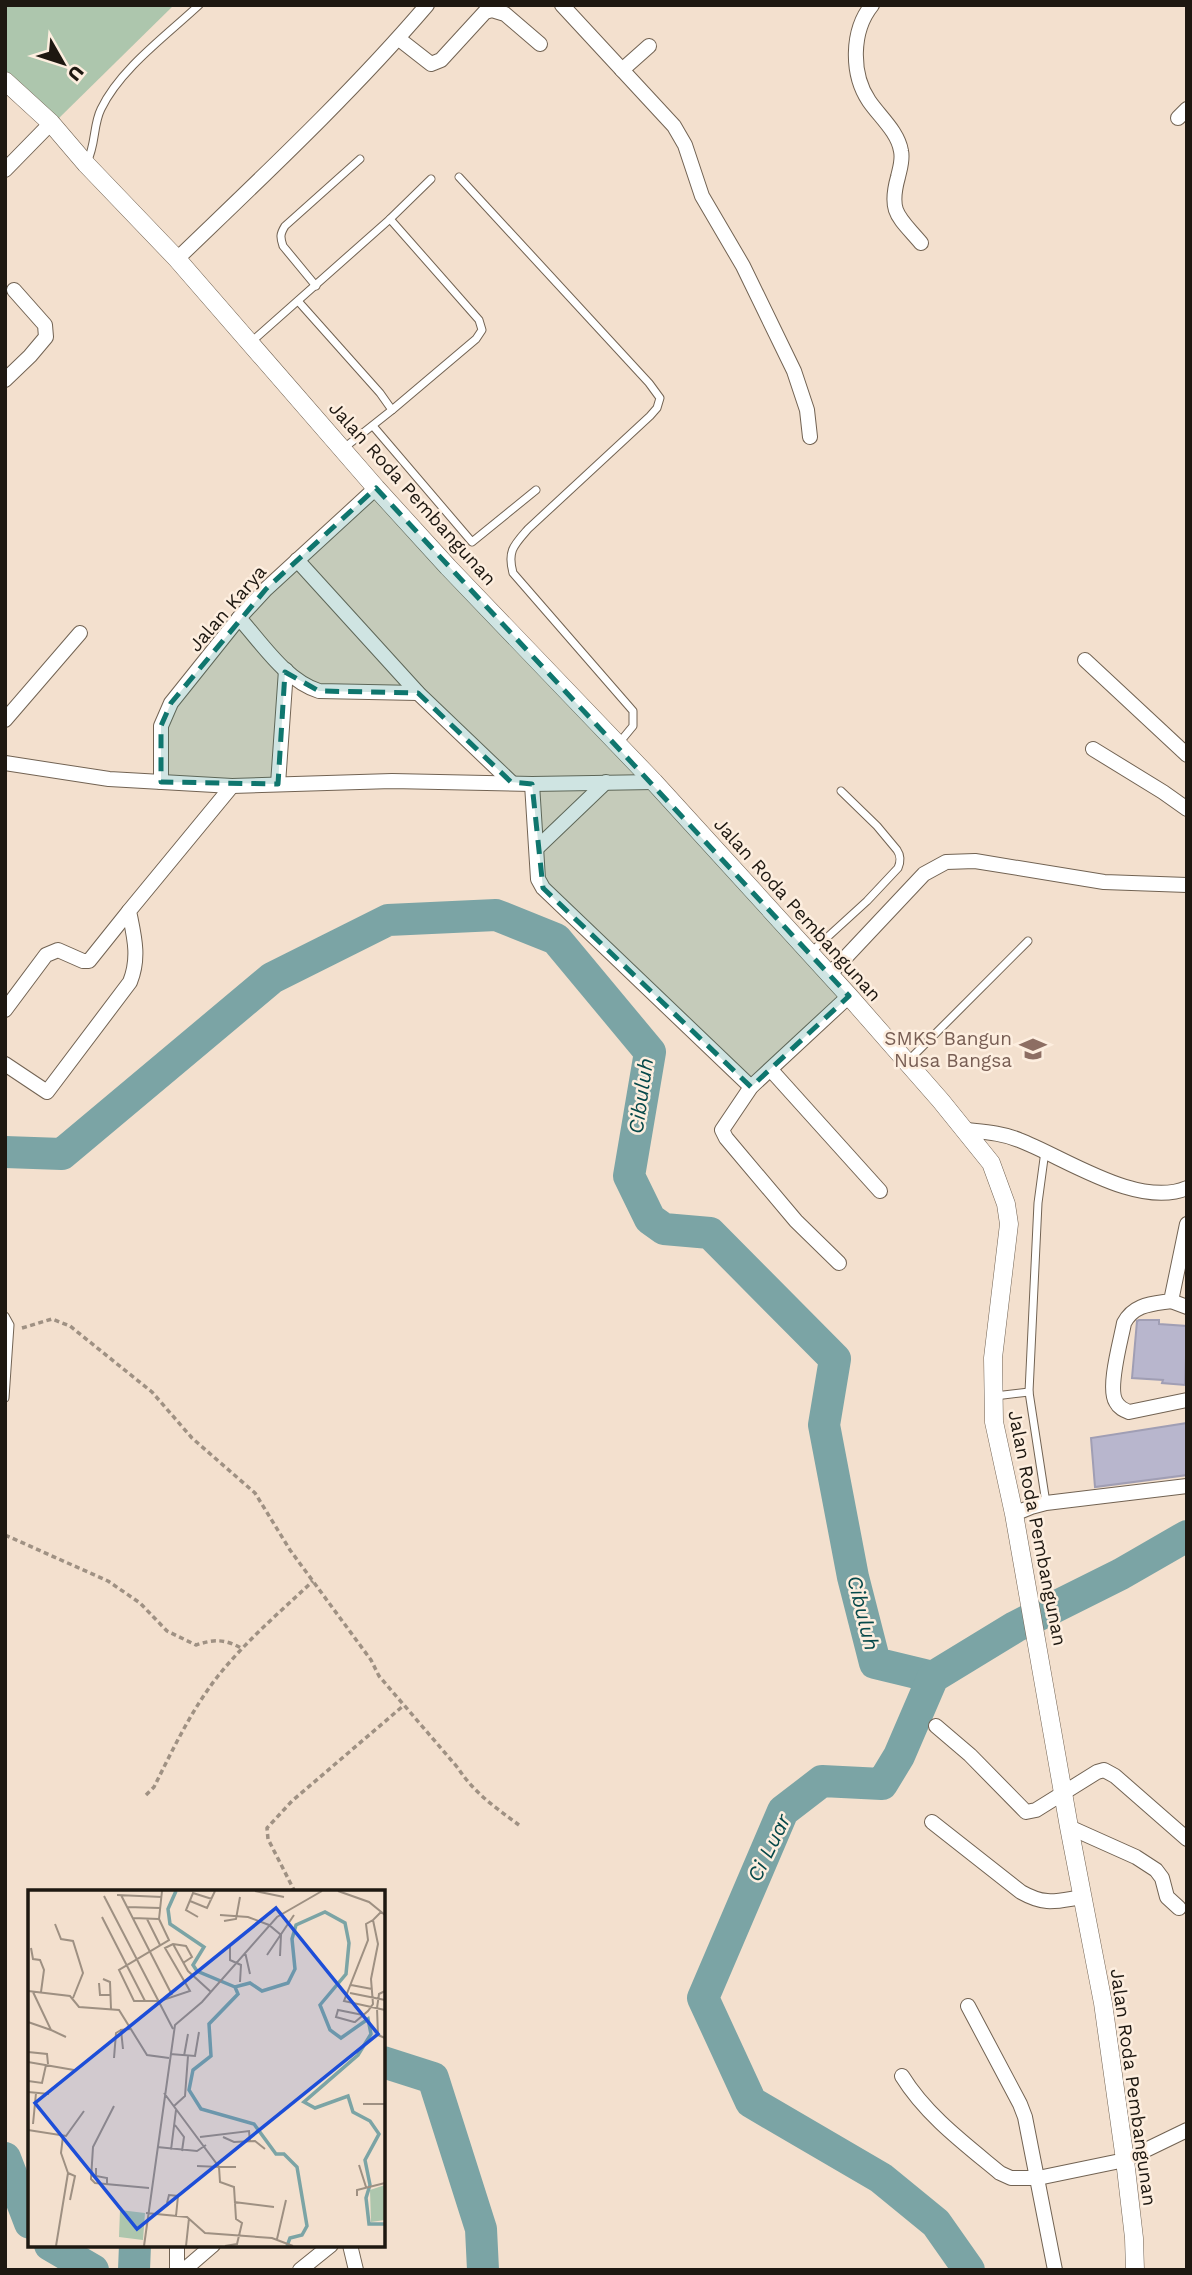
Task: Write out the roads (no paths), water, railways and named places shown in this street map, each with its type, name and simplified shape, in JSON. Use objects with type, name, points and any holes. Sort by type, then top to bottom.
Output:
[{"type":"street","points":[[177,259],[317,123],[399,39],[427,5]]},
{"type":"street","points":[[562,5],[674,127],[685,145],[702,196],[743,266],[794,371],[807,410],[810,437]]},
{"type":"street","points":[[870,6],[861,23],[856,60],[858,74],[869,102],[901,148],[902,161],[893,194],[894,208],[921,243]]},
{"type":"street","points":[[399,39],[431,64],[441,60],[485,12],[492,10],[505,15],[540,44]]},
{"type":"street","points":[[622,69],[649,46]]},
{"type":"street","name":"Jalan Roda Pembangunan","points":[[5,80],[51,123],[86,164],[177,259],[376,488],[618,743],[849,996],[966,1130],[991,1163],[1006,1204],[1009,1224],[993,1358],[995,1430],[1014,1514],[1103,2003],[1125,2160],[1135,2270]]},
{"type":"street","points":[[5,170],[51,123]]},
{"type":"street","points":[[5,380],[46,337],[45,325],[14,290]]},
{"type":"street","name":"Jalan Karya","points":[[161,782],[161,726],[171,703],[239,618],[297,560],[376,488]]},
{"type":"street","points":[[297,560],[418,693],[511,782]]},
{"type":"street","points":[[239,618],[286,670],[309,688],[319,691],[418,693]]},
{"type":"street","points":[[5,720],[79,633]]},
{"type":"street","points":[[1085,660],[1187,755]]},
{"type":"street","points":[[278,784],[286,670]]},
{"type":"street","points":[[1093,749],[1187,809]]},
{"type":"street","points":[[5,763],[109,779],[232,786],[392,781],[533,784],[654,782]]},
{"type":"street","points":[[537,848],[606,782]]},
{"type":"street","points":[[533,784],[538,879],[542,888],[751,1087]]},
{"type":"street","points":[[5,1010],[46,954],[55,950],[89,961],[232,786]]},
{"type":"street","points":[[829,975],[925,874],[946,862],[975,861],[1104,881],[1182,884],[1187,869]]},
{"type":"street","points":[[5,1064],[47,1092],[130,982],[135,970],[136,956],[129,911]]},
{"type":"street","points":[[839,1263],[796,1221],[723,1134],[724,1125],[751,1087],[849,996]]},
{"type":"street","points":[[771,1070],[880,1191]]},
{"type":"street","points":[[966,1130],[1001,1134],[1045,1150],[1106,1182],[1150,1192],[1184,1192]]},
{"type":"street","points":[[1171,1301],[1181,1283],[1187,1224]]},
{"type":"street","points":[[1187,1307],[1171,1301],[1140,1306],[1128,1315],[1124,1323],[1113,1388],[1114,1399],[1122,1410],[1129,1412],[1187,1400]]},
{"type":"street","points":[[1014,1514],[1046,1503],[1187,1486]]},
{"type":"street","points":[[936,1726],[970,1755],[1027,1812],[1064,1795],[1097,1772],[1109,1772],[1187,1839]]},
{"type":"street","points":[[932,1822],[1036,1901],[1082,1897]]},
{"type":"street","points":[[1069,1827],[1136,1857],[1156,1870],[1162,1878],[1167,1897],[1179,1908]]},
{"type":"street","points":[[968,2006],[1020,2104],[1038,2178],[1055,2270]]},
{"type":"street","points":[[902,2076],[926,2108],[1000,2173],[1011,2178],[1038,2178],[1125,2160],[1187,2130]]},
{"type":"street","points":[[177,2247],[177,2270]]},
{"type":"street","points":[[184,2270],[211,2247]]},
{"type":"street","points":[[300,2270],[329,2247]]},
{"type":"street","points":[[350,2247],[356,2270]]},
{"type":"lane","points":[[86,164],[94,144],[97,117],[111,92],[132,68],[199,5]]},
{"type":"lane","points":[[316,286],[283,246],[281,233],[285,226],[360,159]]},
{"type":"lane","points":[[459,177],[660,398],[657,408],[650,416],[528,528],[513,546],[509,559],[513,573],[633,710],[633,726],[618,743]]},
{"type":"lane","points":[[250,343],[390,219],[431,179]]},
{"type":"lane","points":[[342,449],[476,339],[482,330],[479,320],[390,219]]},
{"type":"lane","points":[[298,301],[392,410]]},
{"type":"lane","points":[[373,426],[472,542],[536,490]]},
{"type":"lane","points":[[809,954],[867,901],[900,863],[897,849],[841,791]]},
{"type":"lane","points":[[907,1062],[1028,941]]},
{"type":"lane","points":[[1045,1150],[1038,1203],[1029,1392],[1046,1503]]},
{"type":"lane","points":[[5,1316],[10,1325],[5,1398]]},
{"type":"lane","points":[[993,1396],[1029,1392]]},
{"type":"waterway","name":"Cibuluh","points":[[5,1152],[62,1154],[272,978],[388,920],[496,915],[556,939],[650,1052],[629,1176],[650,1219],[664,1229],[710,1233],[835,1359],[824,1425],[853,1577],[875,1663],[933,1677]]},
{"type":"waterway","name":"Ci Luar","points":[[969,2270],[936,2223],[881,2178],[751,2102],[703,1998],[783,1811],[822,1781],[882,1784],[899,1756],[933,1677],[1015,1627],[1121,1574],[1187,1536]]},
{"type":"waterway","name":"Ci Luar","points":[[385,2063],[433,2078],[481,2229],[483,2270]]},
{"type":"waterway","name":"Ci Luar","points":[[5,2158],[28,2218]]},
{"type":"waterway","name":"Ci Luar","points":[[53,2247],[93,2270]]},
{"type":"waterway","name":"Ci Luar","points":[[134,2270],[135,2247]]},
{"type":"place","name":"SMKS Bangun Nusa Bangsa","points":[[1033,1049]]}]
